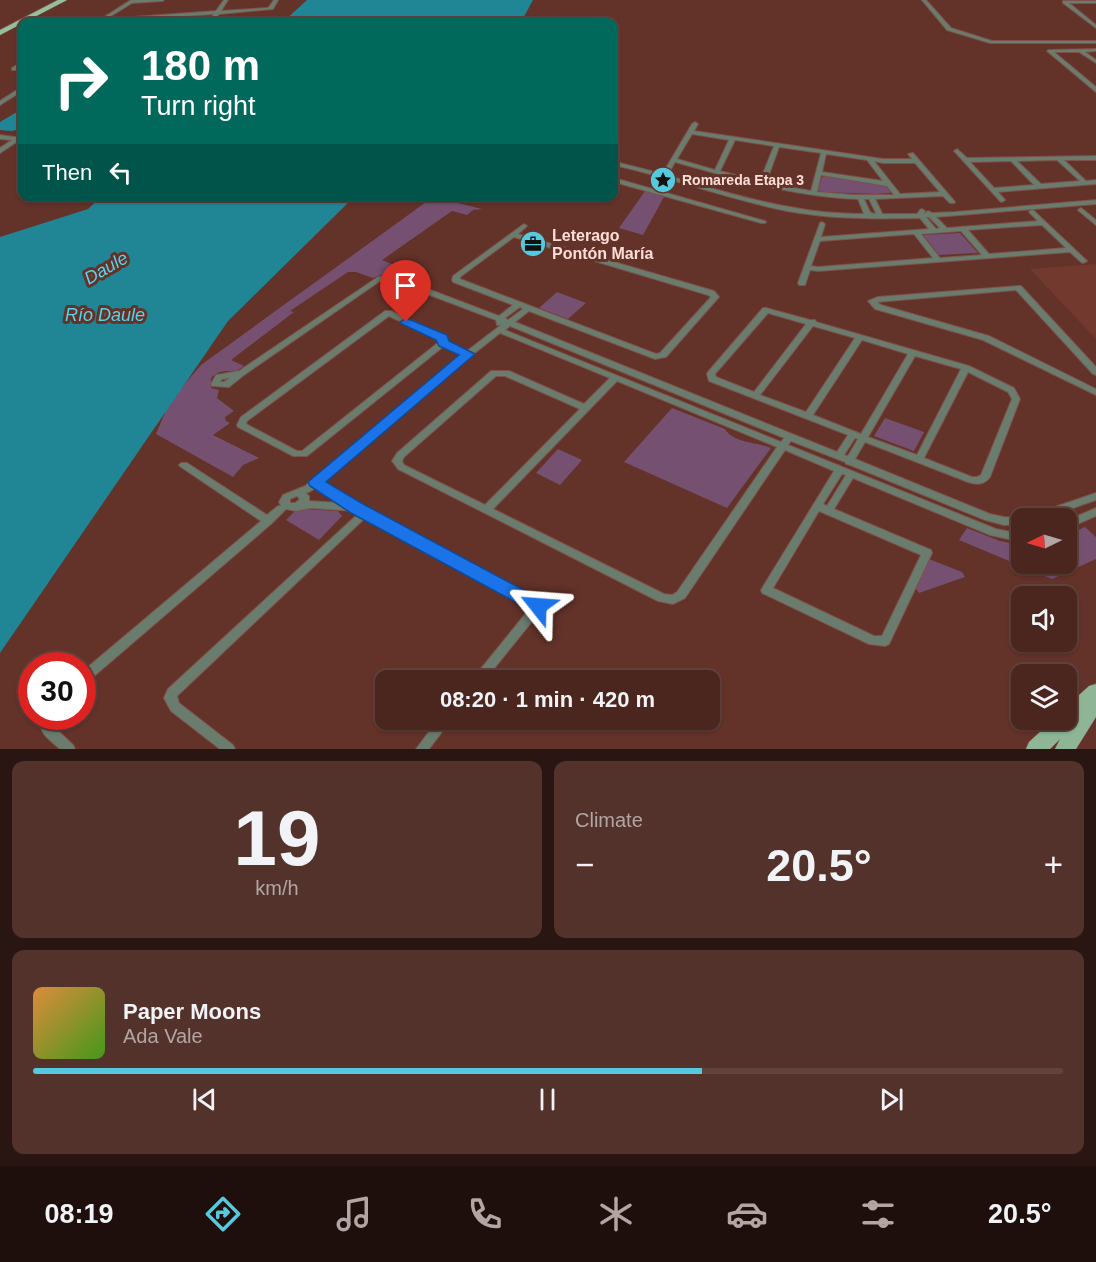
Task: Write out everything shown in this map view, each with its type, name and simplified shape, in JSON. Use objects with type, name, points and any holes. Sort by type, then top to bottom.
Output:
[{"type":"highway","points":[[0,24],[62,0]]},
{"type":"highway","points":[[28,18],[62,0]]},
{"type":"highway","points":[[41,18],[75,0]]},
{"type":"highway","points":[[0,33],[18,23]]},
{"type":"highway","points":[[0,40],[18,30]]},
{"type":"main road","points":[[1036,749],[1096,692]]},
{"type":"main road","points":[[1065,749],[1096,700]]},
{"type":"street","points":[[105,18],[133,1],[162,0]]},
{"type":"street","points":[[213,18],[226,0]]},
{"type":"street","points":[[146,18],[271,8],[276,0]]},
{"type":"street","points":[[924,0],[951,30],[992,42],[1096,41]]},
{"type":"street","points":[[930,0],[955,28],[992,40],[1096,41]]},
{"type":"street","points":[[1096,2],[1065,2],[1096,27]]},
{"type":"street","points":[[1080,50],[1096,62]]},
{"type":"street","points":[[1096,50],[1049,51],[1096,90]]},
{"type":"street","points":[[2,102],[18,92]]},
{"type":"street","points":[[2,102],[18,100]]},
{"type":"street","points":[[658,192],[694,124]]},
{"type":"street","points":[[690,132],[868,158],[916,161]]},
{"type":"street","points":[[0,136],[18,138]]},
{"type":"street","points":[[717,171],[733,138]]},
{"type":"street","points":[[0,151],[18,140]]},
{"type":"street","points":[[762,184],[777,145]]},
{"type":"street","points":[[957,151],[1002,200]]},
{"type":"street","points":[[813,194],[824,152]]},
{"type":"street","points":[[911,154],[952,202]]},
{"type":"street","points":[[868,158],[898,196]]},
{"type":"street","points":[[1058,158],[1084,183]]},
{"type":"street","points":[[965,160],[1096,158]]},
{"type":"street","points":[[1012,159],[1040,186]]},
{"type":"street","points":[[673,160],[762,184],[813,194],[860,197],[944,194]]},
{"type":"street","points":[[618,162],[772,202],[812,209],[877,215]]},
{"type":"street","points":[[819,173],[888,184]]},
{"type":"street","points":[[649,190],[669,175]]},
{"type":"street","points":[[669,175],[794,210],[877,215],[1096,200]]},
{"type":"street","points":[[618,181],[764,222]]},
{"type":"street","points":[[993,190],[1096,182]]},
{"type":"street","points":[[860,197],[867,213]]},
{"type":"street","points":[[871,197],[877,215]]},
{"type":"street","points":[[921,212],[931,214],[1096,200]]},
{"type":"street","points":[[1081,210],[1095,220]]},
{"type":"street","points":[[921,212],[934,231]]},
{"type":"street","points":[[1032,212],[1083,261]]},
{"type":"street","points":[[931,214],[945,230]]},
{"type":"street","points":[[802,283],[822,224]]},
{"type":"street","points":[[817,239],[1043,224]]},
{"type":"street","points":[[514,235],[711,292],[715,297],[658,357],[527,309],[455,279],[524,226]]},
{"type":"street","points":[[963,229],[987,256]]},
{"type":"street","points":[[916,232],[938,260]]},
{"type":"street","points":[[808,267],[818,269],[1071,250]]},
{"type":"street","points":[[241,373],[383,277],[394,279],[504,321],[786,442],[851,474],[994,532],[1011,536]]},
{"type":"street","points":[[1096,372],[1018,288],[872,301],[878,307],[986,338],[1096,392]]},
{"type":"street","points":[[96,667],[499,330],[518,305]]},
{"type":"street","points":[[504,321],[527,309]]},
{"type":"street","points":[[765,311],[773,311],[812,322],[966,368],[1011,390],[1016,396],[985,477],[979,481],[971,480],[715,381],[710,375],[765,311]]},
{"type":"street","points":[[443,343],[304,454],[296,454],[241,425],[242,421],[252,413],[388,314],[442,338],[443,343],[468,354]]},
{"type":"street","points":[[755,396],[812,322]]},
{"type":"street","points":[[499,330],[615,378],[786,442],[838,457],[988,517],[1011,521]]},
{"type":"street","points":[[807,417],[861,337]]},
{"type":"street","points":[[838,457],[857,436],[913,352]]},
{"type":"street","points":[[920,460],[966,368]]},
{"type":"street","points":[[585,408],[506,373],[494,373],[398,458],[399,464],[662,598],[673,600],[681,595],[786,442]]},
{"type":"street","points":[[486,510],[615,378]]},
{"type":"street","points":[[849,462],[857,436]]},
{"type":"street","points":[[184,465],[268,521]]},
{"type":"street","points":[[818,506],[927,553],[885,641],[873,641],[766,590],[840,469]]},
{"type":"street","points":[[829,510],[851,474]]},
{"type":"street","points":[[1068,508],[1096,496]]},
{"type":"street","points":[[298,498],[310,504],[361,511]]},
{"type":"street","points":[[298,498],[361,511],[538,606],[486,670]]},
{"type":"street","points":[[229,749],[175,707],[170,698],[172,693],[361,511]]},
{"type":"street","points":[[1077,520],[1096,512]]},
{"type":"street","points":[[48,730],[69,749]]},
{"type":"street","points":[[422,749],[437,730]]},
{"type":"shaded area","points":[[822,177],[886,186],[891,193],[821,192],[818,190]]},
{"type":"shaded area","points":[[645,191],[664,197],[643,235],[619,228]]},
{"type":"shaded area","points":[[427,201],[449,201],[482,209],[473,210],[467,215],[452,211],[382,260],[401,268],[398,270],[373,278],[356,272],[348,272],[290,311],[294,312],[231,360],[244,366],[235,372],[222,372],[211,378],[211,388],[219,390],[217,398],[234,411],[225,417],[230,423],[213,435],[259,458],[243,465],[233,477],[156,434],[170,401],[201,365]]},
{"type":"shaded area","points":[[960,233],[978,253],[939,255],[923,235]]},
{"type":"shaded area","points":[[1096,264],[1096,339],[1030,269]]},
{"type":"shaded area","points":[[557,292],[586,303],[568,319],[539,308]]},
{"type":"shaded area","points":[[672,408],[725,429],[739,440],[771,448],[727,508],[624,462]]},
{"type":"shaded area","points":[[885,418],[924,432],[914,451],[874,436]]},
{"type":"shaded area","points":[[558,449],[582,460],[560,485],[536,473]]},
{"type":"shaded area","points":[[305,509],[338,511],[342,516],[319,540],[286,520],[295,511]]},
{"type":"shaded area","points":[[1085,527],[1096,537],[1096,559],[1077,568],[1077,531]]},
{"type":"shaded area","points":[[967,528],[1011,543],[1011,562],[959,540]]},
{"type":"shaded area","points":[[929,559],[962,572],[965,577],[919,593],[916,589]]},
{"type":"shaded area","points":[[1040,574],[1063,574],[1052,579]]},
{"type":"water","points":[[307,0],[533,0],[523,18],[287,18]]},
{"type":"water","points":[[18,111],[18,130],[0,130],[0,122]]},
{"type":"water","name":"Río Daule","points":[[97,201],[350,201],[228,321],[0,653],[0,237],[88,209]]},
{"type":"place","name":"Romareda Etapa 3","points":[[663,180]]},
{"type":"place","name":"Leterago Pontón María","points":[[533,244]]},
{"type":"route","points":[[406,322],[444,339],[443,343],[468,354],[316,482],[357,508],[538,606]]},
{"type":"water label","name":"Daule","points":[[106,268]]}]
